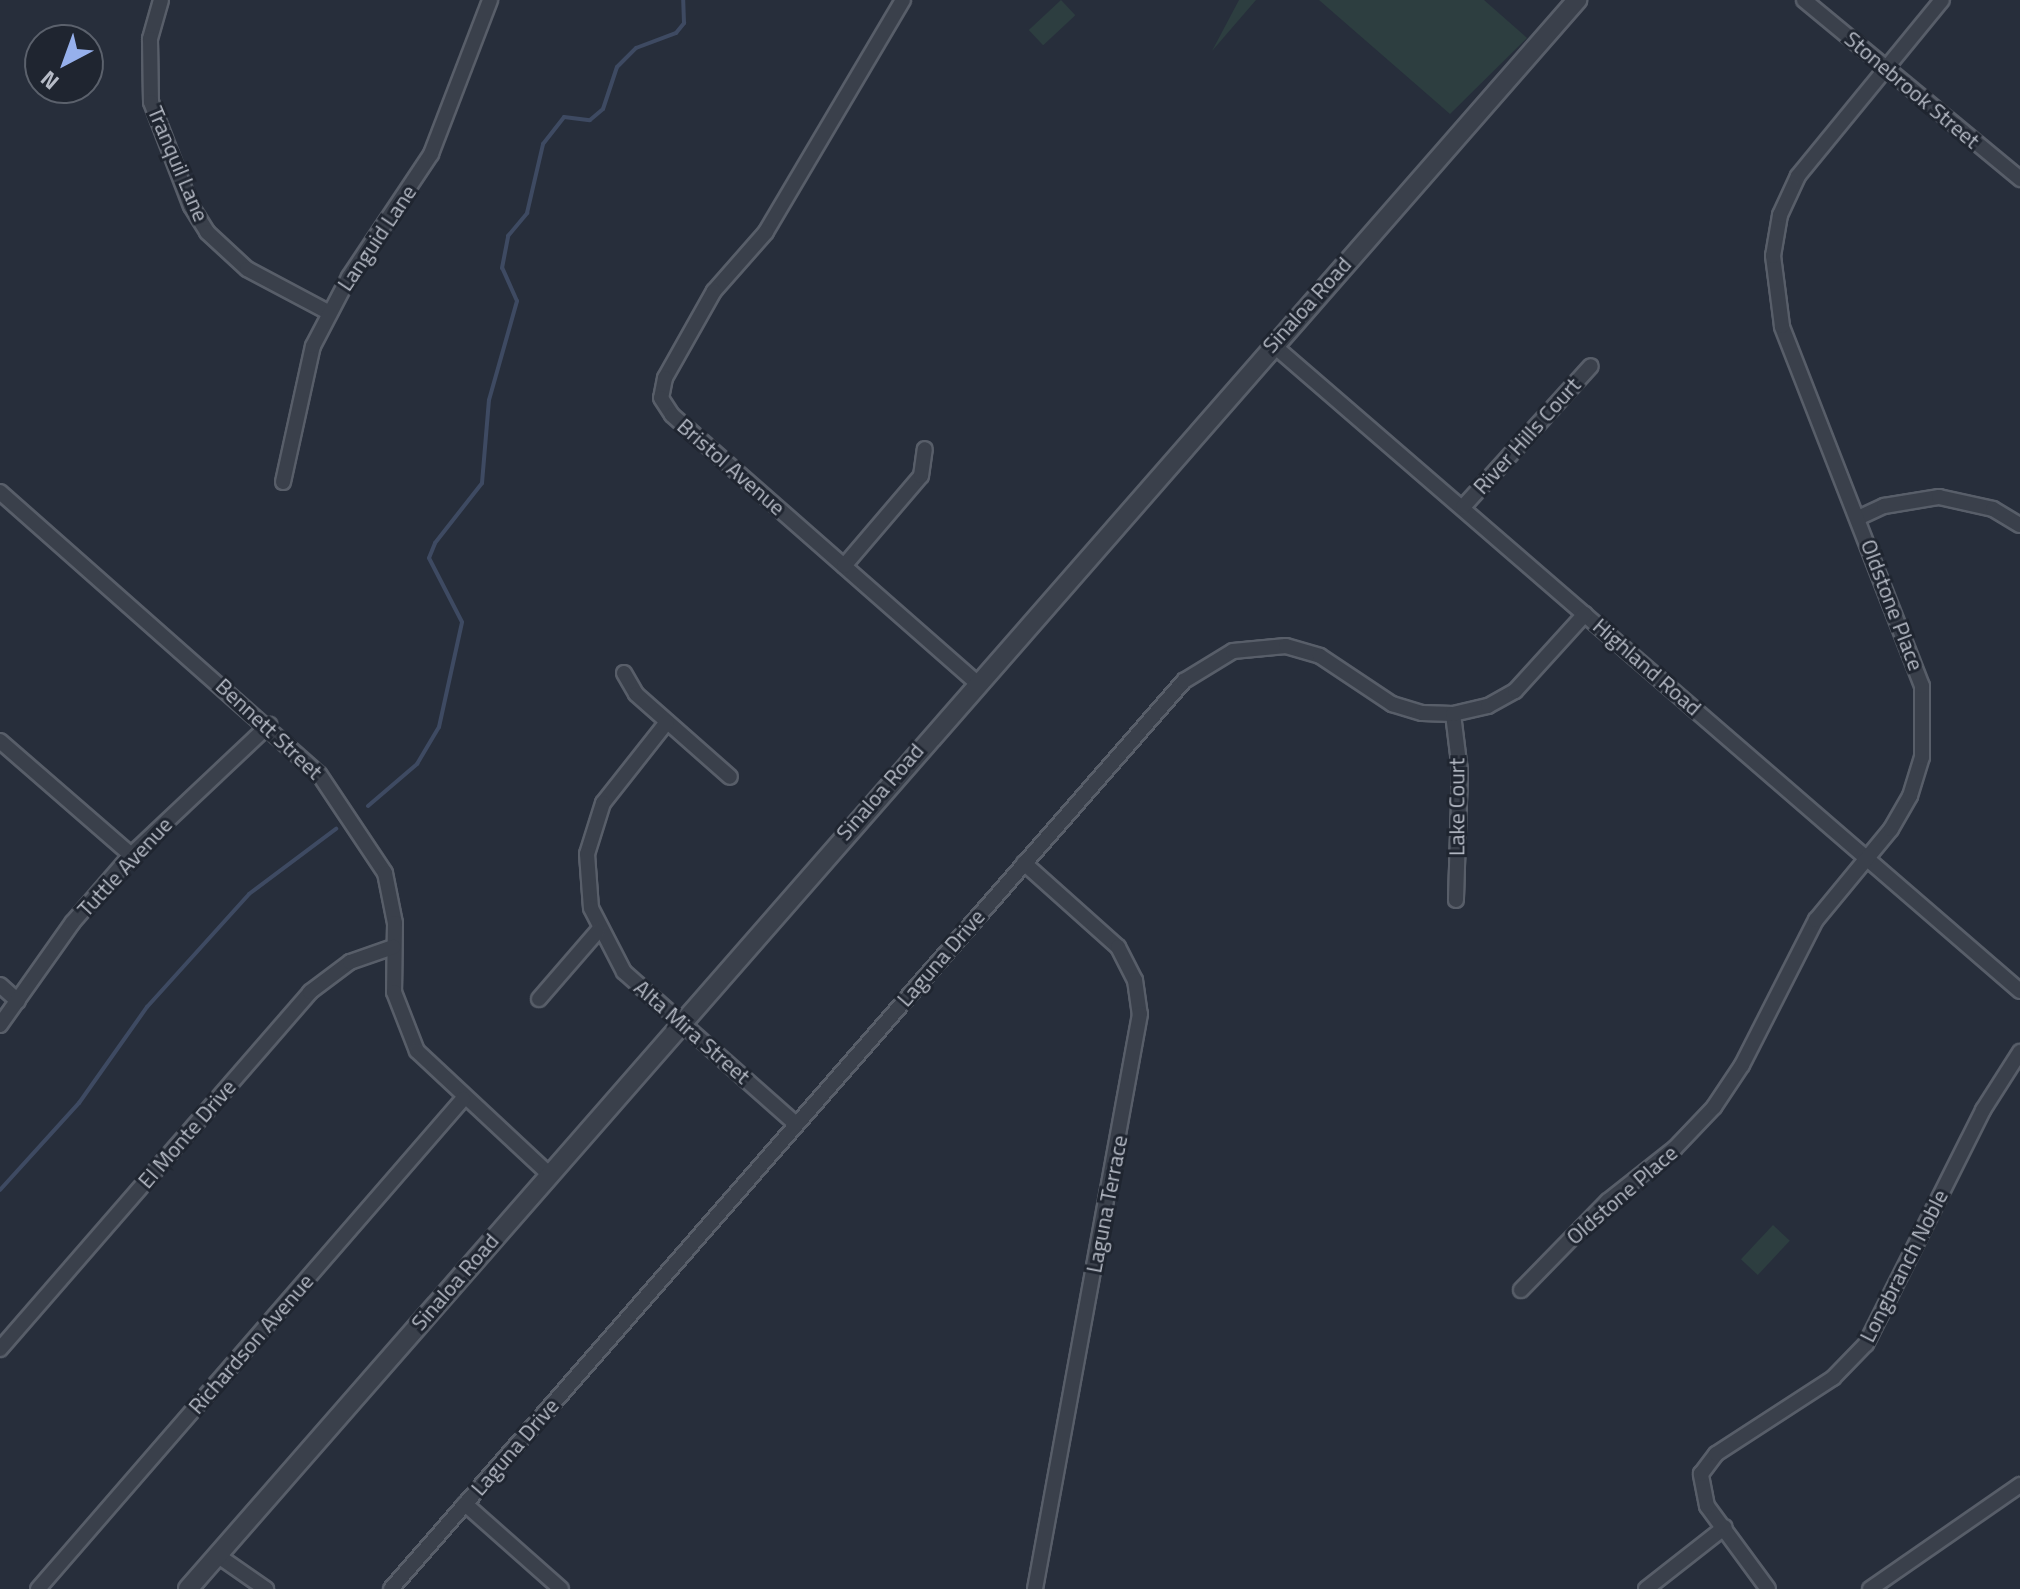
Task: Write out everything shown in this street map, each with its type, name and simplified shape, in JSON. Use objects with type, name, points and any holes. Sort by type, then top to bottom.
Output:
[{"type":"street","name":"Tranquil Lane","points":[[161,0],[150,39],[151,102],[191,206],[207,232],[247,269],[328,312]]},
{"type":"street","name":"Languid Lane","points":[[283,482],[304,375],[328,312],[431,154],[490,0]]},
{"type":"street","name":"Bristol Avenue","points":[[903,0],[766,232],[714,291],[661,388],[672,415],[977,683]]},
{"type":"street","name":"Sinaloa Road","points":[[188,1589],[679,1022],[1577,0]]},
{"type":"street","name":"Stonebrook Street","points":[[1804,0],[2020,179]]},
{"type":"street","name":"Oldstone Place","points":[[1521,1290],[1608,1201],[1675,1148],[1714,1107],[1742,1065],[1816,920],[1867,858],[1910,796],[1922,757],[1925,717],[1915,661],[1782,326],[1773,256],[1780,215],[1798,176],[1942,0]]},
{"type":"street","name":"Highland Road","points":[[1272,344],[2020,991]]},
{"type":"street","name":"River Hills Court","points":[[1463,507],[1591,366]]},
{"type":"street","points":[[844,566],[921,476],[925,449]]},
{"type":"street","name":"Bennett Street","points":[[0,492],[269,725],[319,774],[375,850],[392,897],[394,992],[407,1032],[429,1067],[549,1174]]},
{"type":"street","points":[[1858,518],[1897,502],[1939,497],[1993,509],[2020,525]]},
{"type":"street","name":"Laguna Drive","points":[[391,1589],[1184,681],[1233,651],[1268,645],[1304,650],[1335,664],[1392,704],[1422,713],[1453,714],[1488,706],[1515,691],[1585,614]]},
{"type":"street","points":[[624,673],[636,694],[730,777]]},
{"type":"street","name":"Lake Court","points":[[1453,714],[1460,771],[1456,900]]},
{"type":"street","name":"Alta Mira Street","points":[[667,722],[613,785],[593,826],[586,879],[598,931],[624,972],[796,1124]]},
{"type":"street","name":"Tuttle Avenue","points":[[0,1025],[73,922],[131,855],[269,725]]},
{"type":"street","points":[[0,741],[131,855]]},
{"type":"street","name":"Laguna Terrace","points":[[1024,863],[1118,947],[1135,980],[1140,1014],[1035,1589]]},
{"type":"street","points":[[539,999],[598,931]]},
{"type":"street","name":"El Monte Drive","points":[[0,1349],[310,992],[350,962],[393,947]]},
{"type":"street","points":[[0,985],[18,1001]]},
{"type":"street","name":"Longbranch Noble","points":[[1768,1589],[1702,1496],[1707,1462],[1833,1378],[1866,1344],[1983,1110],[2020,1052]]},
{"type":"street","name":"Richardson Avenue","points":[[38,1589],[463,1099]]},
{"type":"street","points":[[1870,1589],[2020,1485]]},
{"type":"street","points":[[465,1504],[561,1589]]},
{"type":"street","points":[[1646,1589],[1725,1527]]},
{"type":"street","points":[[217,1555],[266,1589]]},
{"type":"shaded area","points":[[1061,0],[1075,15],[1043,45],[1029,30]]},
{"type":"shaded area","points":[[1239,0],[1256,0],[1212,51]]},
{"type":"shaded area","points":[[1319,0],[1484,0],[1527,38],[1450,114]]},
{"type":"shaded area","points":[[1773,1225],[1790,1241],[1758,1275],[1741,1259]]},
{"type":"waterway","points":[[368,806],[417,764],[439,727],[462,622],[429,558],[435,543],[482,483],[489,400],[517,301],[502,268],[508,236],[527,213],[543,144],[564,117],[590,120],[603,109],[617,67],[636,48],[676,33],[684,23],[683,0]]},
{"type":"waterway","points":[[0,1190],[79,1103],[147,1007],[249,894],[336,829]]}]
